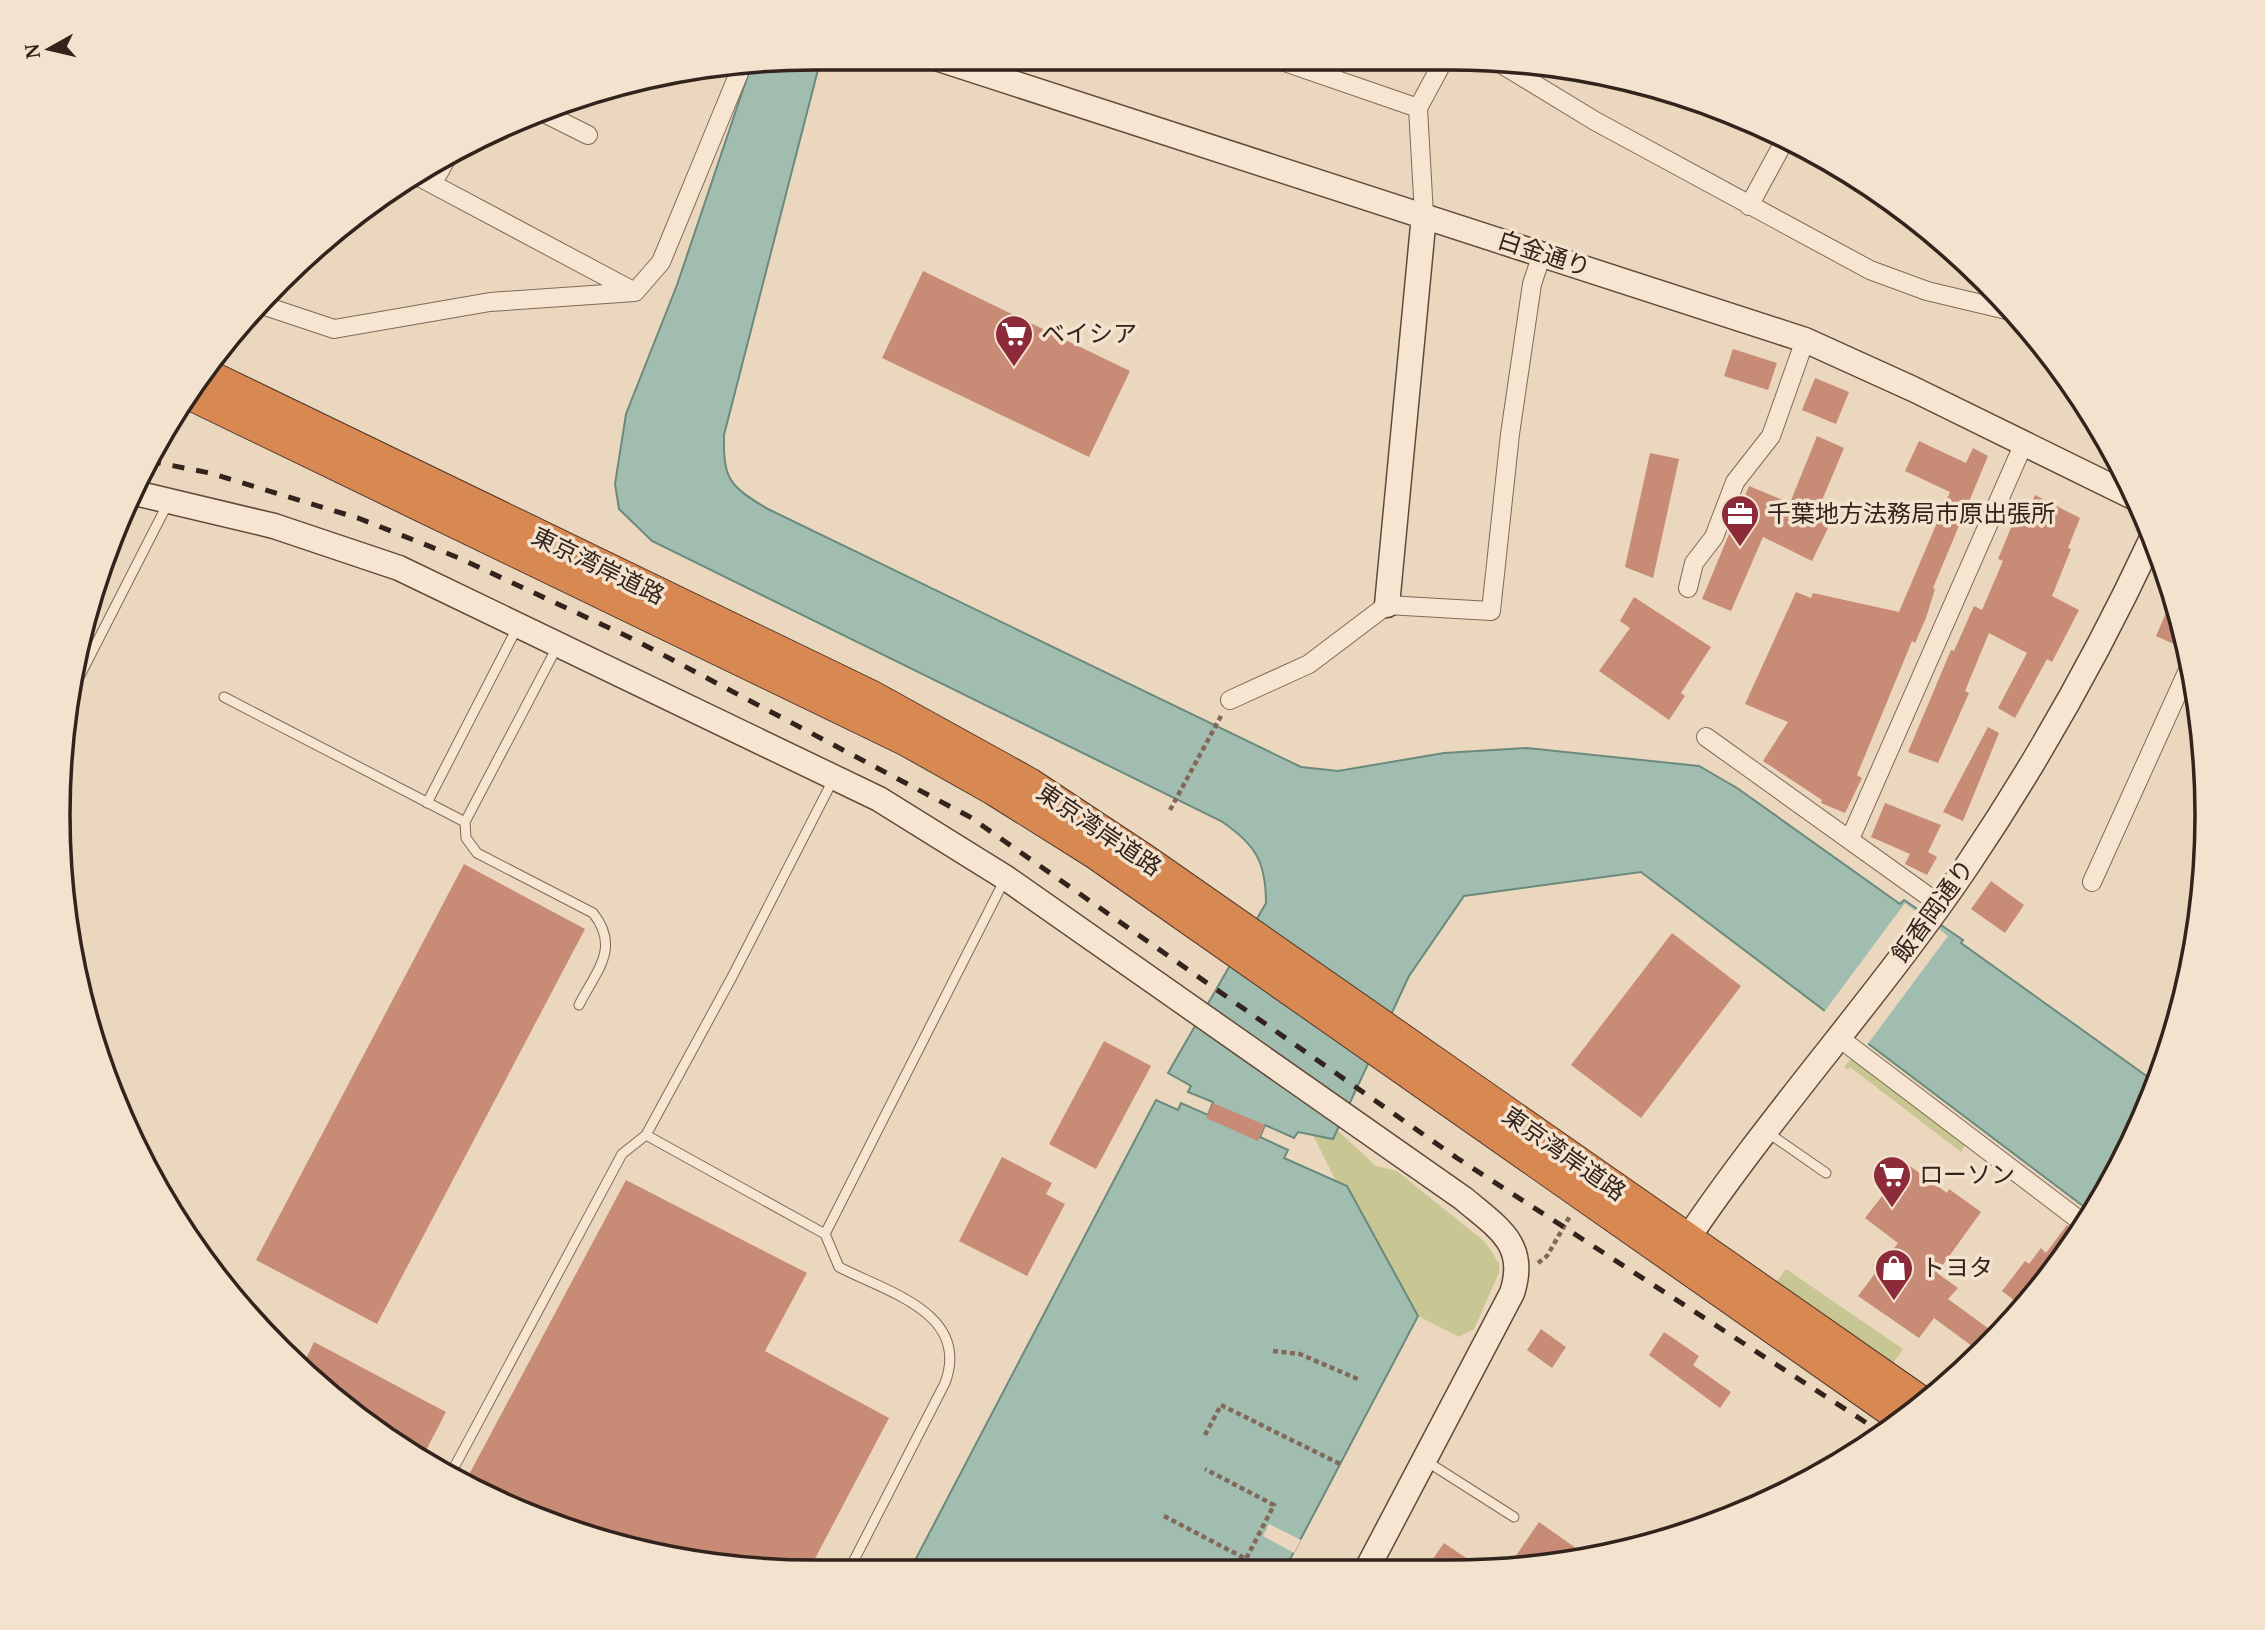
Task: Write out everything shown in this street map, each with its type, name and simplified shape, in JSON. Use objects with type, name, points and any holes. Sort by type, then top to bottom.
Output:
[{"type":"highway","name":"東京湾岸道路","points":[[212,378],[872,697],[1041,791],[1240,941],[1681,1248],[1914,1398]]},
{"type":"highway","name":"東京湾岸道路","points":[[198,398],[907,740],[994,789],[1240,941]]},
{"type":"highway","name":"東京湾岸道路","points":[[1681,1248],[1895,1412]]},
{"type":"street","name":"白金通り","points":[[973,70],[1805,340],[2121,491]]},
{"type":"street","points":[[1326,70],[1418,108]]},
{"type":"street","points":[[1387,605],[1424,215],[1418,108],[1439,70]]},
{"type":"street","points":[[1517,73],[1595,121],[1870,270],[1927,291],[1995,307]]},
{"type":"street","points":[[270,308],[334,329],[490,302],[635,292],[662,262],[738,74]]},
{"type":"street","points":[[553,118],[588,135]]},
{"type":"street","points":[[1749,206],[1781,147]]},
{"type":"street","points":[[425,181],[635,292]]},
{"type":"street","points":[[1230,700],[1310,664],[1387,605],[1491,611],[1514,407],[1532,284],[1542,254]]},
{"type":"street","points":[[1688,588],[1694,563],[1714,537],[1735,482],[1771,436],[1805,340]]},
{"type":"street","points":[[1850,839],[2024,443]]},
{"type":"street","points":[[143,495],[274,526],[399,568],[879,799],[1006,878],[1464,1199],[1497,1226],[1512,1244],[1518,1266],[1517,1278],[1372,1560]]},
{"type":"street","name":"飯香岡通り","points":[[1681,1248],[1933,912],[2025,776],[2086,671],[2146,551]]},
{"type":"street","points":[[2092,881],[2183,681]]},
{"type":"street","points":[[1706,737],[1850,839],[1933,912]]},
{"type":"street","points":[[1842,1033],[2076,1218]]},
{"type":"lane","points":[[85,666],[169,502]]},
{"type":"lane","points":[[428,803],[519,625]]},
{"type":"lane","points":[[558,644],[465,822],[466,838],[477,853],[593,913],[603,926],[607,950],[579,1005]]},
{"type":"lane","points":[[224,697],[465,822]]},
{"type":"lane","points":[[454,1467],[622,1154],[646,1135],[732,977],[834,776]]},
{"type":"lane","points":[[825,1234],[1006,878]]},
{"type":"lane","points":[[1767,1132],[1826,1173]]},
{"type":"lane","points":[[646,1135],[825,1234],[839,1266],[936,1319],[943,1328],[950,1356],[945,1383],[854,1560]]},
{"type":"lane","points":[[1424,1460],[1514,1517]]},
{"type":"path","points":[[1170,810],[1230,700]]},
{"type":"path","points":[[1517,1278],[1547,1256],[1574,1210]]},
{"type":"path","points":[[1273,1352],[1300,1354],[1360,1380]]},
{"type":"path","points":[[1205,1435],[1220,1405],[1340,1464]]},
{"type":"path","points":[[1164,1516],[1246,1559],[1275,1505],[1205,1469]]},
{"type":"shaded area","points":[[818,70],[724,435],[727,472],[744,494],[766,508],[1301,767],[1338,771],[1444,753],[1527,748],[1699,766],[1737,788],[1900,904],[1904,900],[1963,940],[1961,943],[2147,1076],[2118,1145],[2083,1206],[1641,872],[1464,896],[1409,976],[1333,1139],[1298,1132],[1294,1138],[1265,1125],[1260,1137],[1288,1150],[1284,1158],[1347,1186],[1418,1316],[1290,1560],[915,1560],[1156,1100],[1178,1110],[1181,1103],[1208,1115],[1213,1102],[1188,1092],[1191,1086],[1168,1073],[1266,903],[1264,876],[1250,846],[1221,821],[652,541],[619,509],[615,484],[626,414],[677,285],[748,73]]},
{"type":"shaded area","points":[[1852,1058],[1965,1145],[1961,1152],[1850,1067],[1848,1070],[1844,1067]]},
{"type":"shaded area","points":[[1337,1130],[1376,1166],[1397,1171],[1485,1242],[1499,1263],[1499,1273],[1474,1329],[1459,1337],[1418,1316],[1347,1186],[1336,1181],[1313,1135],[1333,1139]]},
{"type":"shaded area","points":[[1786,1269],[1903,1349],[1892,1365],[1775,1284]]},
{"type":"pier","points":[[1905,903],[1948,936],[1867,1045],[1824,1012]]},
{"type":"pier","points":[[1269,1524],[1301,1540],[1294,1553],[1263,1536]]},
{"type":"building","points":[[923,271],[1130,371],[1089,457],[882,358]]},
{"type":"building","points":[[1733,349],[1777,363],[1768,390],[1724,376]]},
{"type":"building","points":[[1815,378],[1849,392],[1836,424],[1802,410]]},
{"type":"building","points":[[1817,436],[1844,448],[1815,517],[1830,524],[1812,561],[1763,537],[1731,611],[1702,599],[1749,486],[1790,503]]},
{"type":"building","points":[[1919,441],[1966,463],[1973,448],[1988,456],[1933,588],[1935,589],[1926,618],[1915,643],[1912,641],[1857,775],[1862,778],[1845,813],[1821,803],[1822,800],[1763,761],[1788,722],[1745,704],[1796,592],[1811,598],[1813,593],[1899,612],[1950,492],[1905,471]]},
{"type":"building","points":[[1650,453],[1679,459],[1653,578],[1625,567]]},
{"type":"building","points":[[2035,495],[2080,518],[2052,596],[2079,610],[2052,662],[2047,659],[2015,718],[1998,708],[2027,653],[1989,633],[1965,691],[1969,693],[1938,763],[1908,752],[1951,650],[1954,651],[1974,606],[1982,610],[2003,561],[1998,559],[2015,518],[2024,522]]},
{"type":"building","points":[[1634,597],[1711,647],[1681,693],[1685,696],[1669,720],[1599,671],[1630,628],[1620,621]]},
{"type":"building","points":[[2167,612],[2175,645],[2156,636]]},
{"type":"building","points":[[1988,727],[1999,733],[1963,821],[1943,812]]},
{"type":"building","points":[[1885,803],[1941,825],[1928,852],[1937,857],[1927,875],[1905,864],[1910,854],[1871,837]]},
{"type":"building","points":[[464,864],[585,929],[377,1324],[256,1260]]},
{"type":"building","points":[[1991,881],[2024,905],[2005,933],[1971,909]]},
{"type":"building","points":[[1672,933],[1741,986],[1641,1118],[1571,1065]]},
{"type":"building","points":[[1104,1041],[1151,1066],[1096,1169],[1049,1144]]},
{"type":"building","points":[[1213,1103],[1265,1125],[1258,1141],[1206,1118]]},
{"type":"building","points":[[1002,1157],[1052,1183],[1046,1194],[1065,1204],[1027,1276],[959,1241]]},
{"type":"building","points":[[1907,1164],[1947,1193],[1949,1189],[1981,1212],[1937,1273],[1958,1288],[1948,1299],[1989,1329],[1972,1346],[1934,1318],[1919,1338],[1858,1296],[1898,1243],[1865,1218]]},
{"type":"building","points":[[626,1180],[807,1273],[765,1351],[889,1418],[814,1560],[718,1554],[622,1535],[530,1503],[469,1474]]},
{"type":"building","points":[[2067,1225],[2070,1227],[2015,1300],[2002,1291],[2025,1261],[2029,1264],[2041,1248],[2046,1253]]},
{"type":"building","points":[[1541,1329],[1566,1347],[1552,1368],[1527,1350]]},
{"type":"building","points":[[1664,1332],[1699,1356],[1693,1365],[1731,1392],[1720,1408],[1649,1355]]},
{"type":"building","points":[[314,1342],[446,1412],[426,1450],[361,1406],[306,1359]]},
{"type":"building","points":[[1539,1522],[1577,1549],[1547,1554],[1515,1557]]},
{"type":"building","points":[[1444,1543],[1468,1559],[1450,1560],[1432,1560]]},
{"type":"railway","points":[[159,463],[210,473],[358,518],[459,558],[633,639],[970,817],[1457,1158],[1873,1427]]},
{"type":"place","name":"ベイシア","points":[[1014,368]]},
{"type":"place","name":"千葉地方法務局市原出張所","points":[[1740,548]]},
{"type":"place","name":"ローソン","points":[[1892,1209]]},
{"type":"place","name":"トヨタ","points":[[1894,1302]]}]
